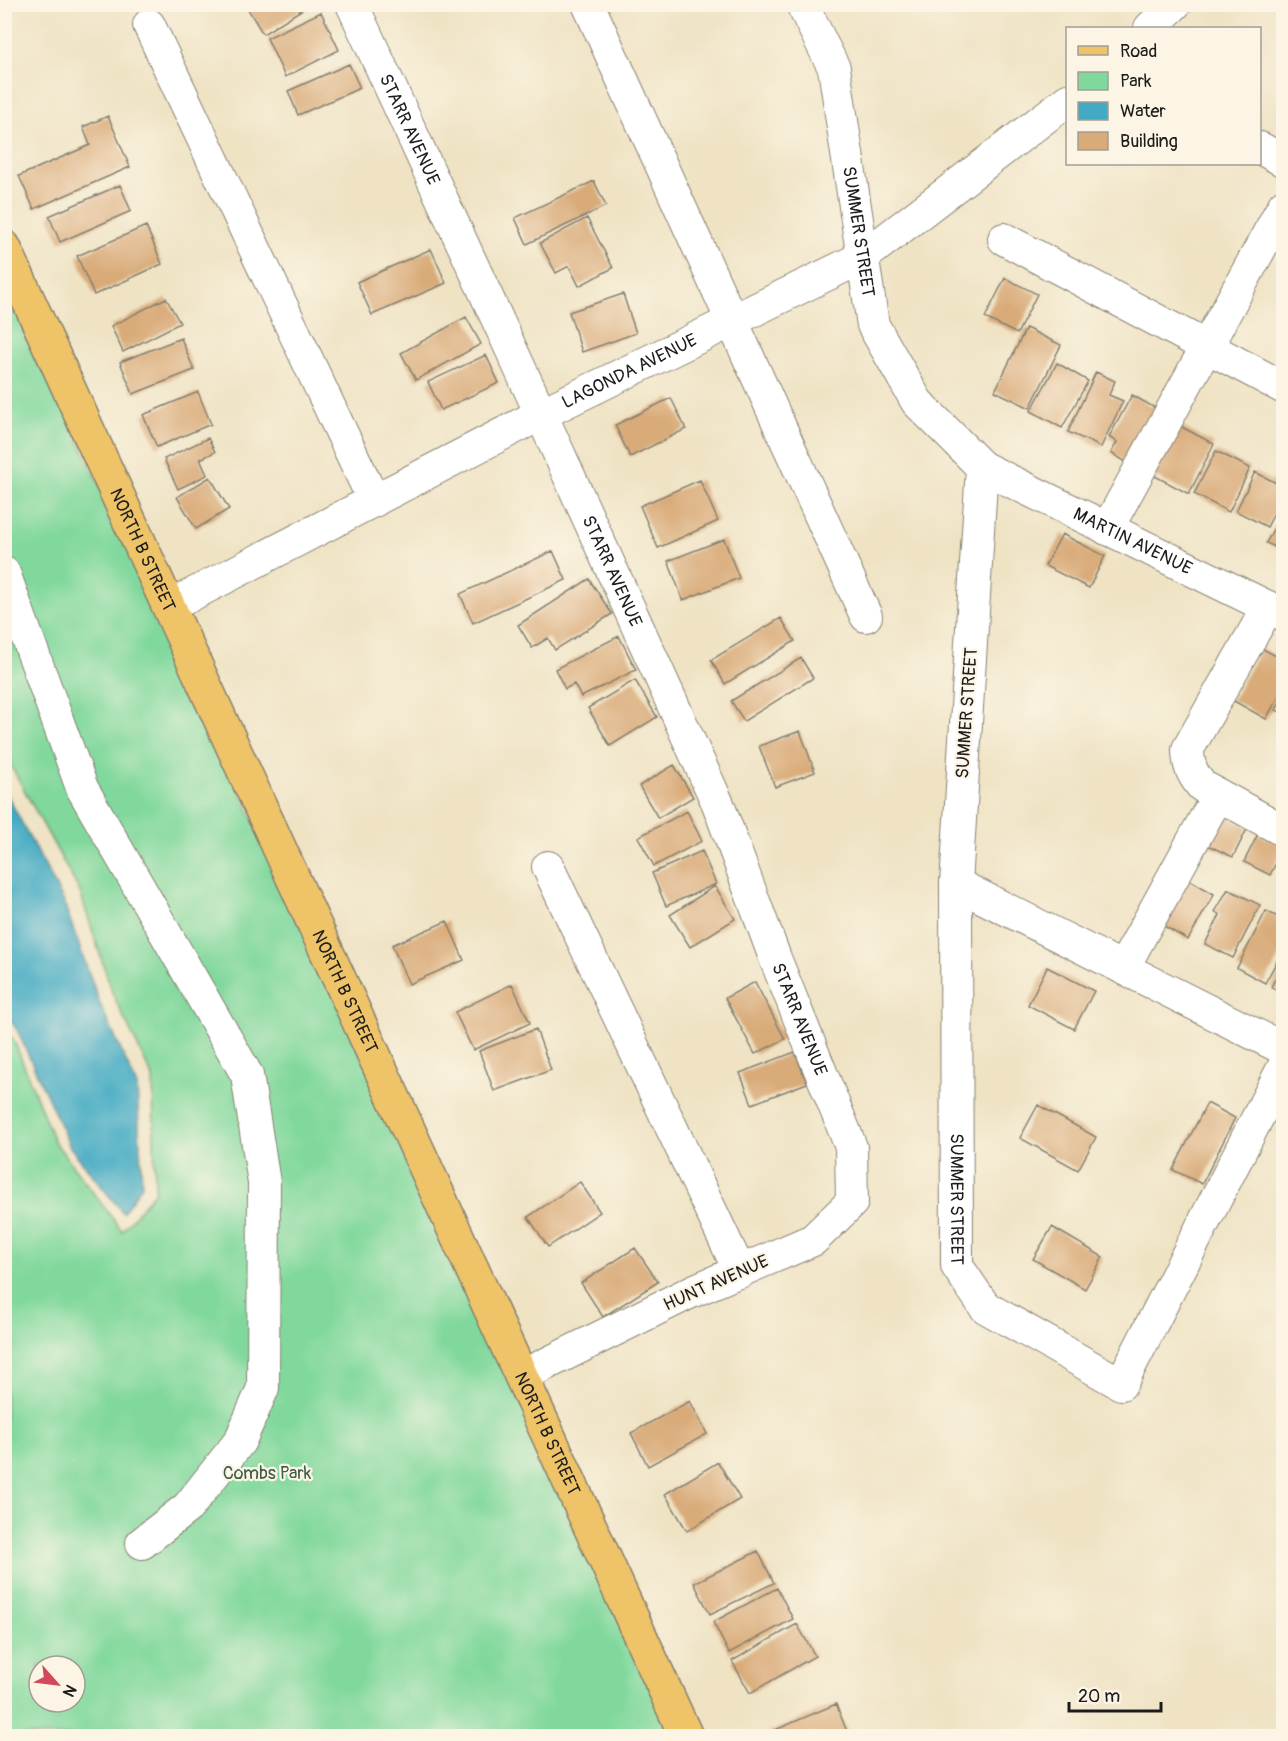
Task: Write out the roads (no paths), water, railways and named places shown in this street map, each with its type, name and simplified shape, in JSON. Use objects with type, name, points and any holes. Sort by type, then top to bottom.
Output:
[{"type":"main road","name":"NORTH B STREET","points":[[4,247],[686,1737]]},
{"type":"street","name":"STARR AVENUE","points":[[352,4],[542,414],[718,804],[775,958],[850,1147]]},
{"type":"street","points":[[588,4],[730,321],[866,616]]},
{"type":"street","name":"SUMMER STREET","points":[[802,4],[834,68],[873,325],[917,402],[982,467],[956,884],[957,1266],[985,1307],[1121,1384],[1284,1066]]},
{"type":"street","points":[[1151,27],[1175,4]]},
{"type":"street","points":[[149,25],[374,501]]},
{"type":"street","name":"LAGONDA AVENUE","points":[[170,606],[542,414],[863,257],[1066,102]]},
{"type":"street","points":[[1261,149],[1284,161]]},
{"type":"street","points":[[1107,529],[1284,205]]},
{"type":"street","points":[[1004,239],[1284,388]]},
{"type":"street","name":"MARTIN AVENUE","points":[[982,467],[1276,611]]},
{"type":"street","points":[[4,573],[82,788],[246,1075],[264,1183],[263,1388],[240,1441],[188,1507],[142,1543]]},
{"type":"street","points":[[1276,611],[1188,749],[1188,762],[1193,776],[1202,786],[1284,831]]},
{"type":"street","points":[[1123,968],[1218,795]]},
{"type":"street","points":[[548,867],[740,1272]]},
{"type":"street","points":[[956,884],[1284,1049]]},
{"type":"street","name":"HUNT AVENUE","points":[[522,1376],[693,1291],[813,1240],[852,1202],[850,1147]]},
{"type":"water","points":[[4,789],[63,900],[100,1004],[137,1086],[142,1185],[123,1213],[70,1147],[17,1030],[5,1012]]},
{"type":"park label","name":"Combs Park","points":[[267,1473]]}]
